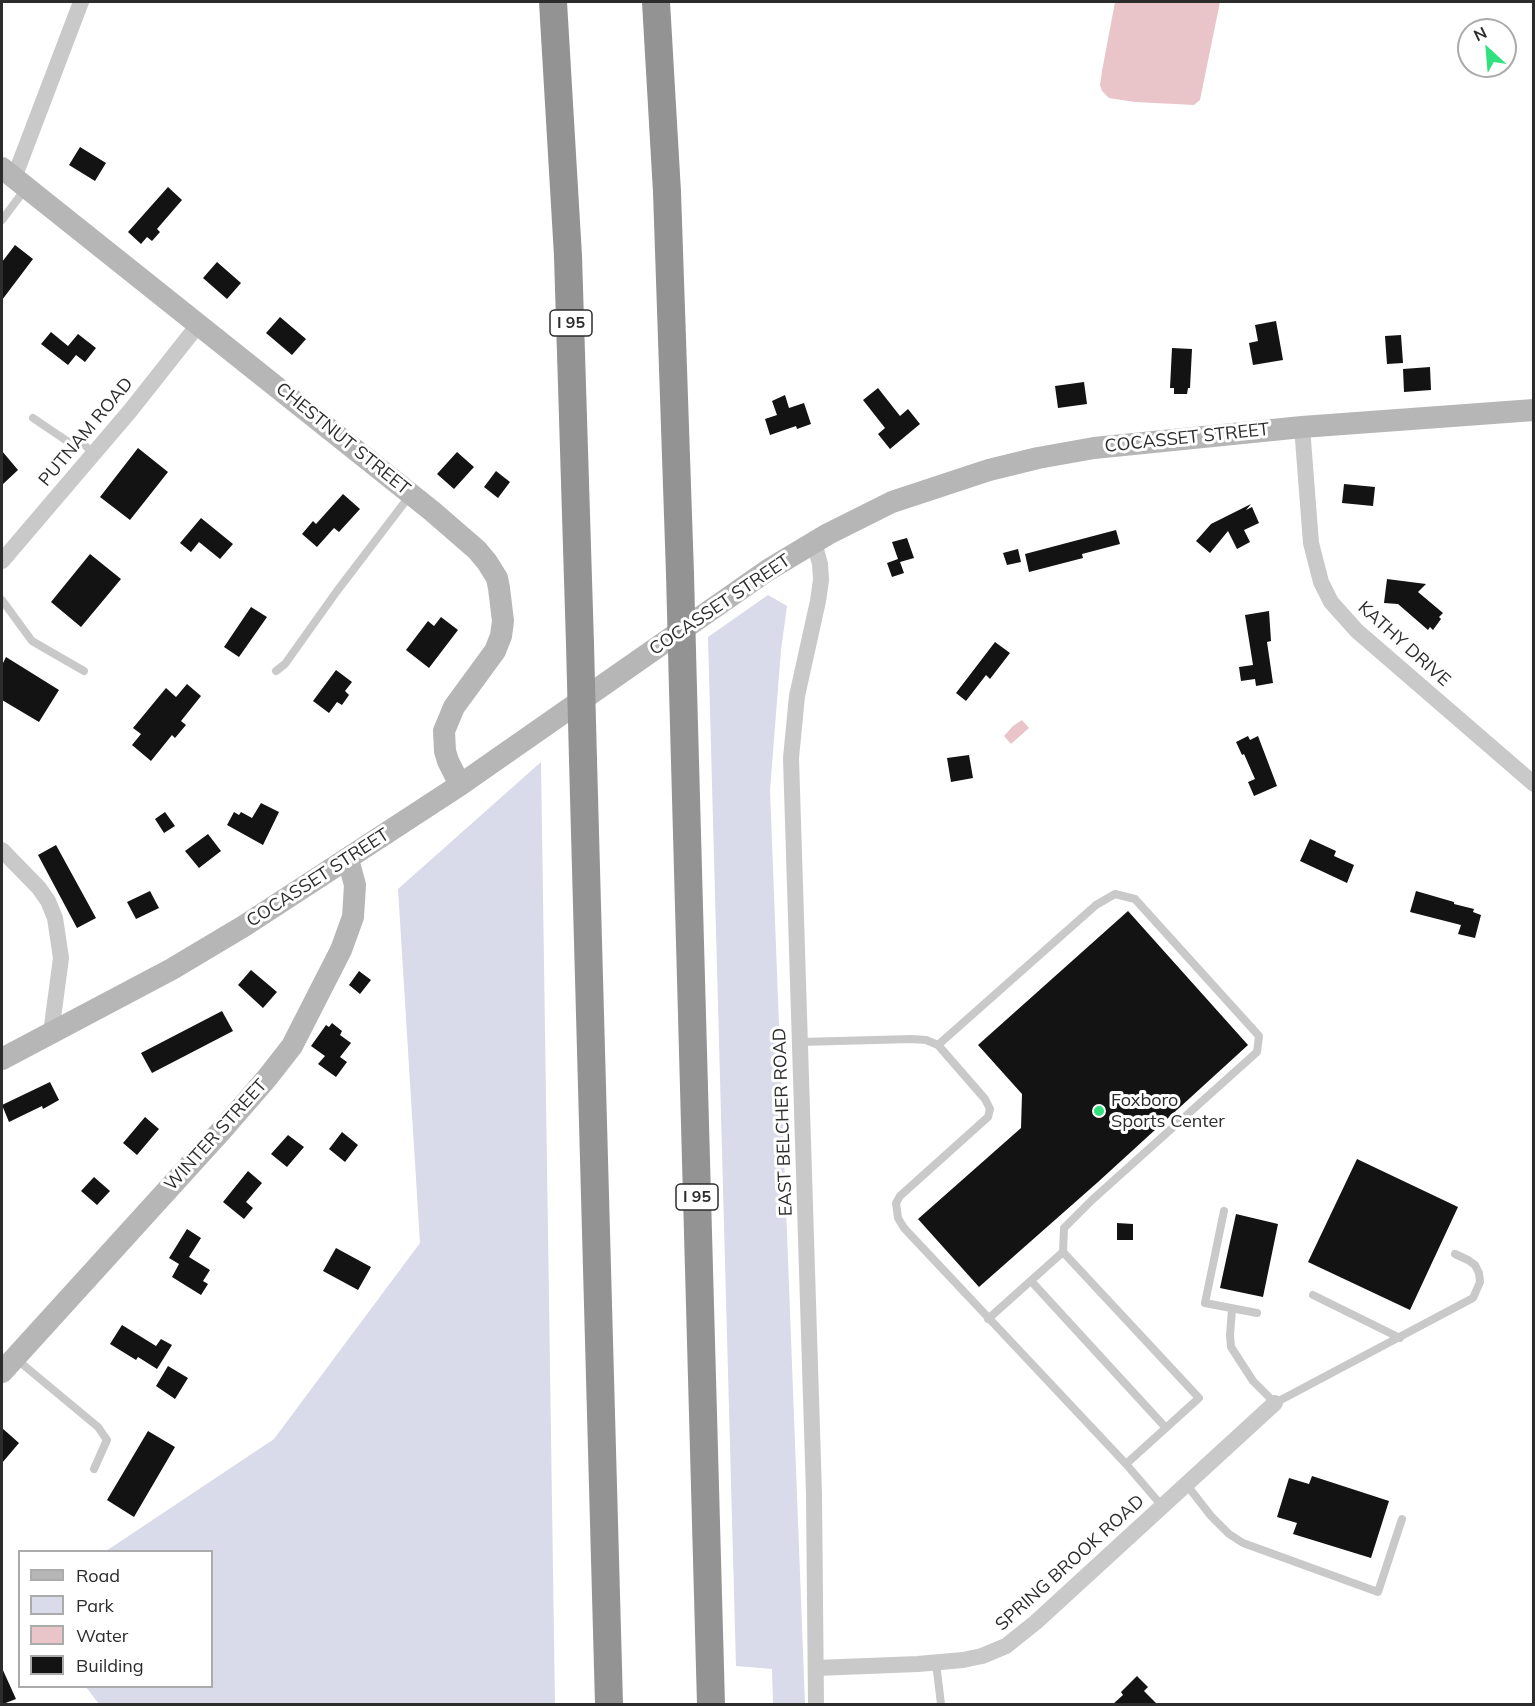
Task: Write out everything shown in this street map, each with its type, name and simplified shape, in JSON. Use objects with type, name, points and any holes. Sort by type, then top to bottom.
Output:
[{"type":"highway","name":"I 95","points":[[553,2],[570,301],[609,1704]]},
{"type":"highway","name":"I 95","points":[[656,2],[667,192],[680,574],[711,1704]]},
{"type":"main road","name":"CHESTNUT STREET","points":[[14,178],[411,494],[477,550],[497,578],[503,621],[501,636],[495,651],[454,707],[444,731],[448,762],[460,785]]},
{"type":"main road","name":"COCASSET STREET","points":[[3,1056],[51,1033],[205,950],[460,785],[768,570],[859,517],[906,497],[958,479],[1038,458],[1130,443],[1302,427],[1533,410]]},
{"type":"main road","name":"WINTER STREET","points":[[8,1365],[230,1121],[292,1046],[341,950],[353,917],[355,885],[348,859]]},
{"type":"street","points":[[14,178],[81,2]]},
{"type":"street","name":"PUTNAM ROAD","points":[[2,561],[198,326]]},
{"type":"street","name":"KATHY DRIVE","points":[[1302,427],[1311,543],[1321,582],[1331,602],[1357,631],[1533,784]]},
{"type":"street","name":"EAST BELCHER ROAD","points":[[814,542],[820,564],[821,580],[797,696],[790,758],[814,1494],[816,1704]]},
{"type":"street","points":[[2,850],[39,888],[48,901],[55,918],[61,958],[51,1033]]},
{"type":"street","name":"SPRING BROOK ROAD","points":[[816,1668],[936,1663],[982,1656],[1006,1646],[1036,1622],[1275,1403]]},
{"type":"lane","points":[[2,220],[14,178]]},
{"type":"lane","points":[[33,418],[67,441],[83,444],[94,453]]},
{"type":"lane","points":[[276,671],[285,664],[411,494]]},
{"type":"lane","points":[[2,600],[32,641],[84,671]]},
{"type":"lane","points":[[938,1045],[1096,905],[1115,894],[1135,899],[1258,1036],[1257,1052],[1092,1200],[1064,1228],[1063,1252],[1199,1398],[1126,1464]]},
{"type":"lane","points":[[800,1042],[918,1039],[938,1045],[986,1099],[990,1106],[989,1114],[982,1123],[900,1196],[896,1203],[897,1215],[904,1228],[1126,1464],[1162,1506]]},
{"type":"lane","points":[[1224,1211],[1205,1303],[1257,1313]]},
{"type":"lane","points":[[988,1319],[1063,1252]]},
{"type":"lane","points":[[1232,1309],[1231,1347],[1253,1382],[1275,1403],[1473,1298],[1480,1282],[1479,1273],[1468,1260],[1455,1254]]},
{"type":"lane","points":[[1031,1281],[1166,1428]]},
{"type":"lane","points":[[1313,1295],[1400,1338]]},
{"type":"lane","points":[[8,1365],[98,1427],[107,1440],[94,1470]]},
{"type":"lane","points":[[1186,1484],[1211,1516],[1229,1534],[1243,1543],[1378,1592],[1402,1519]]},
{"type":"lane","points":[[936,1663],[941,1704]]},
{"type":"green space","points":[[768,595],[787,606],[781,650],[770,790],[805,1704],[773,1704],[772,1669],[736,1666],[708,637]]},
{"type":"green space","points":[[541,762],[555,1704],[99,1704],[87,1688],[213,1688],[213,1550],[108,1550],[274,1439],[420,1243],[398,889]]},
{"type":"water","points":[[1115,2],[1220,2],[1200,100],[1194,105],[1135,102],[1109,98],[1102,91],[1100,85],[1102,71]]},
{"type":"water","points":[[1022,720],[1029,728],[1011,744],[1004,736]]},
{"type":"building","points":[[80,147],[106,163],[95,181],[69,165]]},
{"type":"building","points":[[168,187],[182,200],[157,229],[160,232],[152,241],[147,237],[141,244],[128,232]]},
{"type":"building","points":[[15,245],[33,259],[2,300],[2,262]]},
{"type":"building","points":[[217,262],[241,283],[227,299],[203,278]]},
{"type":"building","points":[[280,317],[306,339],[292,355],[266,333]]},
{"type":"building","points":[[1276,321],[1283,360],[1253,365],[1249,343],[1258,341],[1255,325]]},
{"type":"building","points":[[51,332],[68,346],[78,334],[96,348],[85,362],[76,355],[68,365],[41,344]]},
{"type":"building","points":[[1401,335],[1403,363],[1387,364],[1385,336]]},
{"type":"building","points":[[1172,348],[1192,349],[1190,388],[1187,394],[1174,394],[1174,388],[1170,388]]},
{"type":"building","points":[[1430,367],[1431,390],[1404,392],[1403,369]]},
{"type":"building","points":[[1084,382],[1087,404],[1058,408],[1055,386]]},
{"type":"building","points":[[878,388],[900,416],[908,409],[920,424],[890,449],[878,434],[885,428],[863,400]]},
{"type":"building","points":[[785,395],[789,408],[804,403],[811,424],[797,429],[796,426],[770,435],[765,419],[777,415],[772,401]]},
{"type":"building","points":[[138,448],[168,472],[130,520],[100,497]]},
{"type":"building","points":[[2,451],[18,470],[2,485]]},
{"type":"building","points":[[457,452],[474,467],[454,489],[437,474]]},
{"type":"building","points":[[496,471],[510,482],[498,498],[484,487]]},
{"type":"building","points":[[1344,484],[1375,487],[1373,506],[1342,503]]},
{"type":"building","points":[[343,494],[360,509],[339,532],[334,528],[317,547],[302,534],[313,521],[316,524]]},
{"type":"building","points":[[1251,504],[1246,510],[1252,507],[1259,523],[1244,530],[1250,542],[1237,549],[1228,531],[1210,553],[1196,541],[1211,524]]},
{"type":"building","points":[[201,518],[233,544],[220,559],[199,542],[191,552],[180,543]]},
{"type":"building","points":[[1116,530],[1120,544],[1082,554],[1083,558],[1029,572],[1025,554]]},
{"type":"building","points":[[907,538],[914,558],[900,562],[904,573],[892,577],[887,563],[898,559],[892,542]]},
{"type":"building","points":[[1018,549],[1021,562],[1007,565],[1003,553]]},
{"type":"building","points":[[90,554],[121,579],[81,627],[51,602]]},
{"type":"building","points":[[1387,579],[1426,584],[1418,592],[1443,613],[1433,630],[1430,627],[1428,630],[1398,604],[1384,603]]},
{"type":"building","points":[[251,607],[267,617],[239,657],[224,647]]},
{"type":"building","points":[[1269,611],[1271,641],[1267,642],[1273,683],[1256,686],[1255,679],[1241,681],[1239,667],[1253,665],[1245,615]]},
{"type":"building","points":[[441,617],[458,630],[429,668],[406,650],[428,621],[434,626]]},
{"type":"building","points":[[995,642],[1010,653],[990,679],[986,675],[966,701],[956,693]]},
{"type":"building","points":[[6,657],[59,690],[39,722],[2,700],[2,665]]},
{"type":"building","points":[[336,670],[352,682],[345,691],[349,695],[342,705],[337,702],[329,713],[313,701]]},
{"type":"building","points":[[187,684],[201,696],[181,721],[186,725],[175,738],[172,735],[151,761],[132,745],[141,734],[133,728],[166,688],[176,697]]},
{"type":"building","points":[[1248,736],[1250,740],[1258,736],[1277,786],[1254,796],[1248,782],[1255,779],[1236,742]]},
{"type":"building","points":[[969,755],[973,778],[951,782],[947,758]]},
{"type":"building","points":[[261,803],[279,812],[263,845],[227,825],[234,812],[239,815],[241,812],[252,818]]},
{"type":"building","points":[[165,812],[175,826],[164,833],[155,819]]},
{"type":"building","points":[[208,834],[221,851],[199,868],[185,851]]},
{"type":"building","points":[[1310,839],[1336,851],[1334,856],[1354,865],[1347,883],[1300,861]]},
{"type":"building","points":[[56,845],[96,918],[77,928],[38,855]]},
{"type":"building","points":[[150,891],[159,908],[136,919],[127,902]]},
{"type":"building","points":[[1416,891],[1474,909],[1473,912],[1481,915],[1475,938],[1458,934],[1461,925],[1410,912]]},
{"type":"building","name":"Foxboro Sports Center","points":[[1128,911],[1248,1045],[979,1287],[918,1219],[1021,1128],[1022,1094],[978,1045]]},
{"type":"building","points":[[251,970],[277,992],[263,1008],[238,985]]},
{"type":"building","points":[[359,971],[371,980],[360,994],[349,985]]},
{"type":"building","points":[[222,1011],[233,1031],[152,1073],[141,1053]]},
{"type":"building","points":[[332,1023],[342,1031],[340,1035],[351,1043],[340,1057],[347,1062],[336,1077],[318,1064],[325,1056],[311,1046],[326,1025],[329,1027]]},
{"type":"building","points":[[50,1082],[59,1100],[9,1122],[2,1105]]},
{"type":"building","points":[[145,1117],[159,1129],[137,1155],[123,1143]]},
{"type":"building","points":[[342,1132],[358,1145],[345,1162],[329,1149]]},
{"type":"building","points":[[288,1135],[304,1147],[287,1167],[271,1154]]},
{"type":"building","points":[[1357,1159],[1458,1207],[1410,1310],[1308,1262]]},
{"type":"building","points":[[248,1171],[262,1183],[246,1202],[253,1208],[244,1219],[223,1202]]},
{"type":"building","points":[[94,1177],[110,1191],[97,1205],[81,1191]]},
{"type":"building","points":[[1236,1214],[1278,1224],[1263,1297],[1220,1288]]},
{"type":"building","points":[[1117,1223],[1133,1224],[1133,1240],[1117,1240]]},
{"type":"building","points":[[187,1229],[201,1238],[189,1257],[210,1270],[203,1281],[208,1284],[201,1295],[172,1277],[179,1264],[169,1258]]},
{"type":"building","points":[[336,1248],[371,1267],[358,1290],[323,1271]]},
{"type":"building","points":[[122,1325],[156,1346],[161,1339],[172,1345],[157,1369],[138,1357],[136,1360],[110,1344]]},
{"type":"building","points":[[168,1366],[188,1378],[175,1399],[156,1386]]},
{"type":"building","points":[[2,1428],[19,1443],[2,1463]]},
{"type":"building","points":[[148,1431],[175,1447],[134,1517],[107,1500]]},
{"type":"building","points":[[1312,1476],[1389,1501],[1371,1558],[1293,1534],[1297,1523],[1277,1517],[1289,1478],[1309,1484]]},
{"type":"building","points":[[2,1668],[16,1699],[3,1704],[2,1704]]},
{"type":"building","points":[[1137,1676],[1148,1687],[1144,1691],[1157,1704],[1113,1704],[1123,1695],[1121,1692]]},
{"type":"place","name":"Foxboro Sports Center","points":[[1099,1111]]}]
